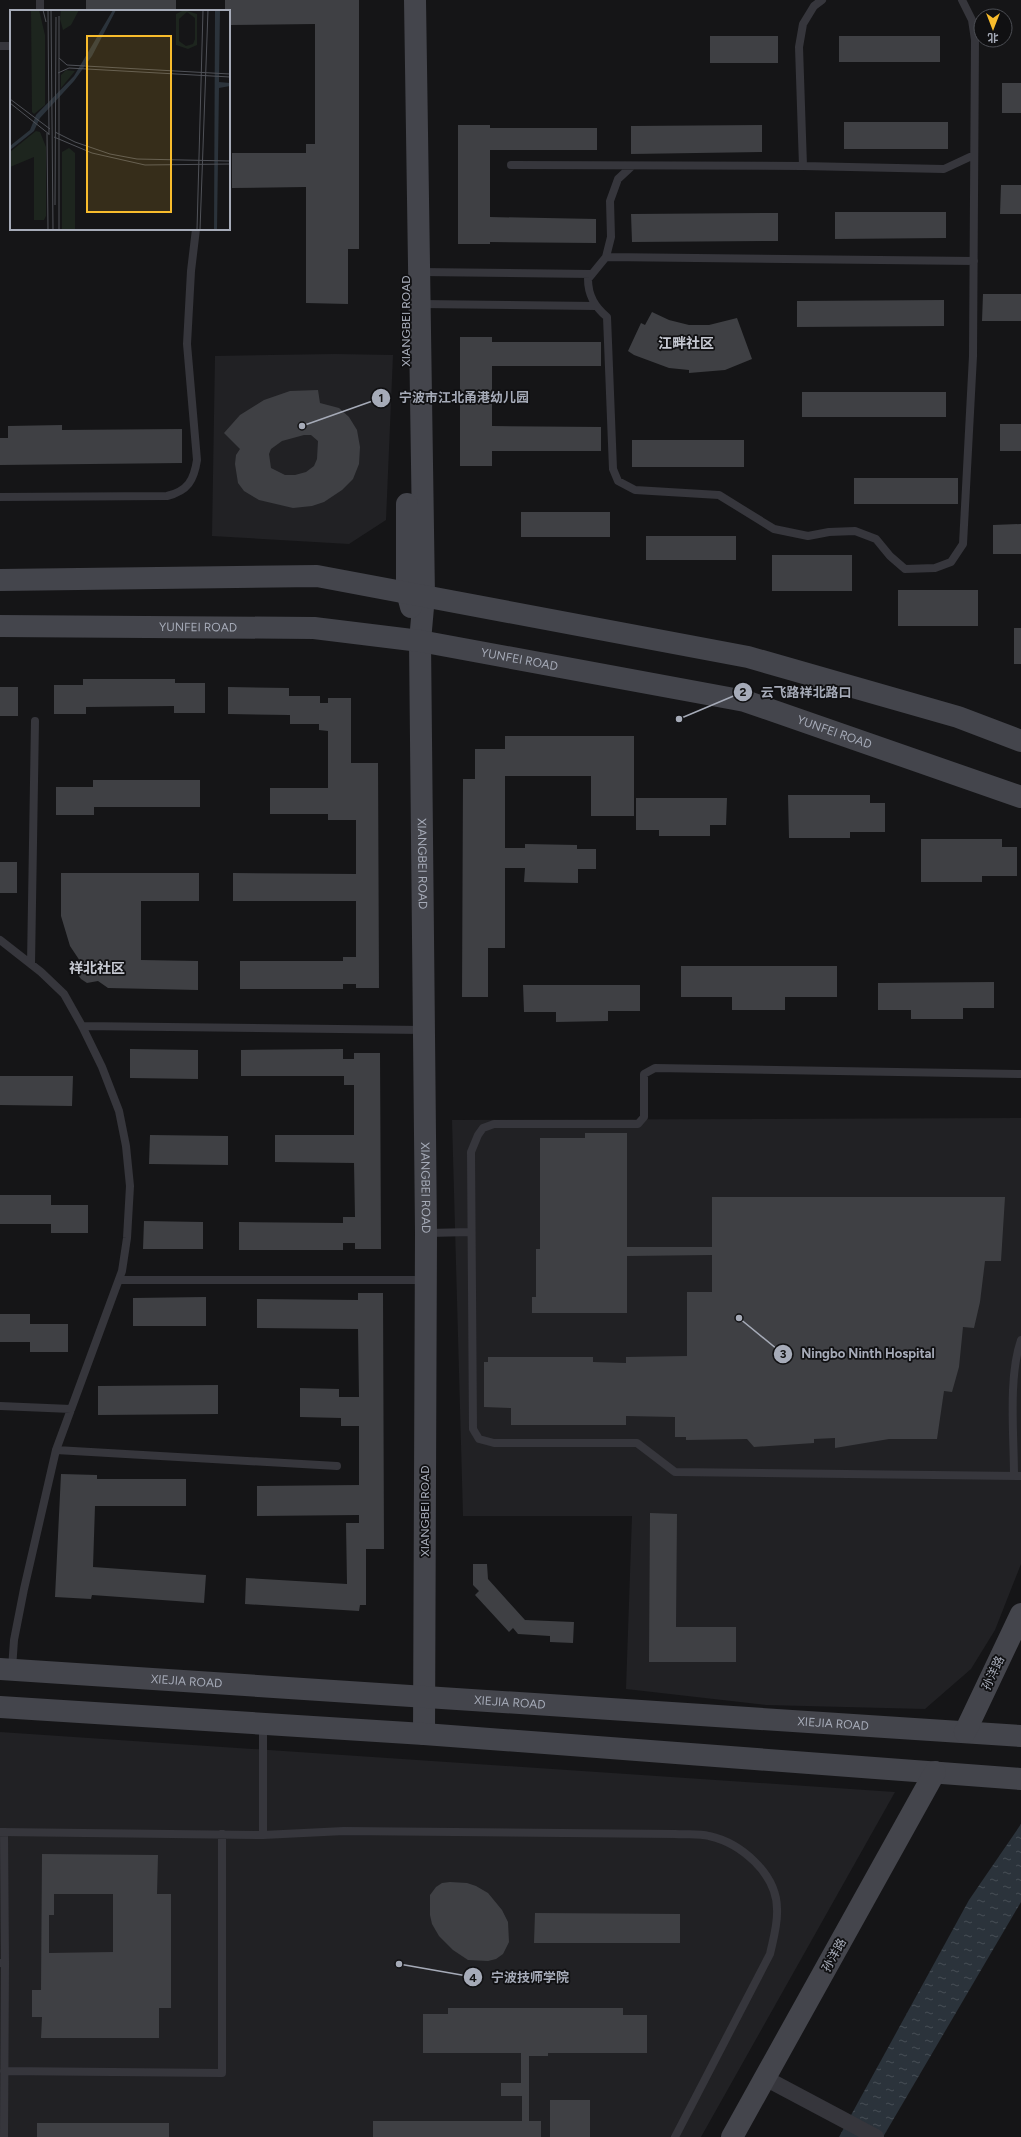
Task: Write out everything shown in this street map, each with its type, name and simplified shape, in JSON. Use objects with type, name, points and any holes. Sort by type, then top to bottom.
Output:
[{"type":"main road","name":"XIANGBEI ROAD","points":[[403,0],[415,594],[420,641],[426,1233],[424,1734]]},
{"type":"main road","name":"XIANGBEI ROAD","points":[[415,0],[419,304],[415,594]]},
{"type":"main road","points":[[0,580],[317,576],[748,657],[958,717],[1021,741]]},
{"type":"main road","name":"YUNFEI ROAD","points":[[0,626],[314,628],[420,641],[744,701],[1021,797]]},
{"type":"main road","name":"孙洋路","points":[[965,1732],[1021,1614]]},
{"type":"main road","name":"XIEJIA ROAD","points":[[6,1670],[1020,1736]]},
{"type":"main road","points":[[0,1707],[424,1734],[1013,1778]]},
{"type":"main road","name":"孙洋路","points":[[732,2137],[935,1772]]},
{"type":"street","points":[[765,2078],[876,2137]]},
{"type":"lane","points":[[803,166],[799,47],[803,24],[814,6],[822,0]]},
{"type":"lane","points":[[632,166],[618,179],[610,200],[611,237],[606,257],[588,279],[588,290],[596,306],[607,317],[613,469],[618,482],[635,490],[719,495],[774,529],[808,536],[829,532],[855,531],[876,539],[890,556],[905,569],[935,568],[951,562],[963,544],[973,356],[975,40],[972,20],[962,0]]},
{"type":"lane","points":[[511,166],[803,166],[944,169],[974,155]]},
{"type":"lane","points":[[0,497],[167,496],[178,493],[188,486],[195,475],[197,460],[187,344],[191,271],[196,230]]},
{"type":"lane","points":[[606,257],[974,261]]},
{"type":"lane","points":[[419,272],[592,274]]},
{"type":"lane","points":[[419,304],[596,306]]},
{"type":"lane","points":[[31,964],[35,721]]},
{"type":"lane","points":[[0,940],[31,964],[64,994],[82,1026],[102,1067],[119,1111],[126,1146],[130,1186],[127,1238],[122,1271],[56,1450],[6,1670]]},
{"type":"lane","points":[[82,1026],[424,1030]]},
{"type":"lane","points":[[1021,1074],[655,1068],[644,1074],[644,1117],[638,1124],[494,1124],[483,1128],[478,1135],[471,1152],[473,1429],[479,1439],[494,1443],[637,1444],[675,1472],[1018,1476],[1014,1400],[1016,1353],[1021,1340]]},
{"type":"lane","points":[[426,1233],[471,1232]]},
{"type":"lane","points":[[119,1280],[426,1280]]},
{"type":"lane","points":[[0,1406],[71,1409]]},
{"type":"lane","points":[[56,1450],[337,1466]]},
{"type":"lane","points":[[264,1724],[264,1835]]},
{"type":"lane","points":[[4,2137],[2,1832],[264,1835],[344,1831],[675,1834],[709,1836],[738,1847],[759,1866],[771,1885],[778,1908],[770,1954],[675,2137]]},
{"type":"lane","points":[[4,2071],[222,2073],[222,1834]]},
{"type":"shaded area","points":[[335,354],[393,355],[386,520],[349,544],[212,536],[215,356]]},
{"type":"shaded area","points":[[1021,1118],[1021,1564],[995,1630],[971,1669],[925,1709],[766,1705],[626,1689],[632,1516],[463,1516],[452,1120]]},
{"type":"shaded area","points":[[0,1732],[895,1792],[701,2137],[0,2137]]},
{"type":"water","points":[[1021,1824],[1021,1902],[883,2137],[839,2137],[969,1900]]},
{"type":"building","points":[[86,0],[176,0],[176,10],[86,10]]},
{"type":"building","points":[[225,0],[359,0],[359,249],[348,249],[348,304],[306,303],[306,187],[232,188],[232,153],[306,153],[306,144],[315,144],[315,24],[230,25],[230,10],[225,10]]},
{"type":"building","points":[[710,36],[778,36],[778,63],[710,63]]},
{"type":"building","points":[[839,36],[940,36],[940,62],[839,62]]},
{"type":"building","points":[[1002,83],[1021,83],[1021,113],[1002,113]]},
{"type":"building","points":[[844,122],[948,122],[948,149],[844,149]]},
{"type":"building","points":[[458,125],[490,125],[490,128],[597,128],[597,150],[490,150],[490,217],[596,219],[596,243],[490,242],[490,244],[458,244]]},
{"type":"building","points":[[762,125],[762,152],[631,154],[631,126]]},
{"type":"building","points":[[1001,185],[1021,185],[1021,214],[1000,214]]},
{"type":"building","points":[[835,212],[946,212],[946,238],[835,239]]},
{"type":"building","points":[[778,213],[778,241],[632,242],[631,214]]},
{"type":"building","points":[[983,294],[1021,294],[1021,321],[982,321]]},
{"type":"building","points":[[944,300],[944,326],[797,327],[797,301]]},
{"type":"building","points":[[652,312],[669,320],[689,325],[709,325],[737,318],[752,359],[725,370],[689,373],[689,370],[669,368],[634,355],[628,351],[641,323],[645,325]]},
{"type":"building","points":[[460,337],[492,337],[492,342],[601,342],[601,366],[492,366],[492,426],[601,427],[601,451],[492,451],[492,466],[460,466]]},
{"type":"building","points":[[318,390],[320,403],[339,408],[349,417],[357,430],[360,447],[359,464],[353,479],[342,490],[324,502],[312,506],[293,508],[259,500],[244,491],[238,483],[235,464],[236,455],[240,449],[224,433],[240,415],[264,400],[290,391]],"holes":[[[304,435],[311,435],[318,441],[317,459],[314,466],[306,472],[295,475],[285,475],[271,468],[269,454],[271,449],[282,441]]]},
{"type":"building","points":[[802,392],[946,392],[946,417],[802,417]]},
{"type":"building","points":[[1000,424],[1021,424],[1021,451],[1000,451]]},
{"type":"building","points":[[62,425],[62,430],[182,429],[182,463],[0,465],[0,438],[8,438],[8,426]]},
{"type":"building","points":[[632,440],[744,440],[744,467],[632,467]]},
{"type":"building","points":[[854,478],[958,478],[958,504],[854,504]]},
{"type":"building","points":[[521,512],[610,512],[610,537],[521,537]]},
{"type":"building","points":[[1021,524],[1021,554],[993,554],[993,525]]},
{"type":"building","points":[[646,536],[736,536],[736,560],[646,560]]},
{"type":"building","points":[[772,555],[852,555],[852,591],[772,591]]},
{"type":"building","points":[[898,590],[978,590],[978,626],[898,626]]},
{"type":"building","points":[[1014,628],[1021,628],[1021,664],[1014,664]]},
{"type":"building","points":[[83,679],[175,679],[175,683],[205,683],[205,713],[174,713],[174,706],[86,707],[86,714],[54,714],[54,685],[83,685]]},
{"type":"building","points":[[0,687],[18,687],[18,716],[0,716]]},
{"type":"building","points":[[228,687],[289,688],[289,696],[320,696],[320,703],[328,703],[328,698],[351,698],[351,763],[378,763],[379,988],[356,988],[356,984],[343,984],[343,989],[240,989],[240,961],[343,961],[343,957],[356,957],[356,901],[233,901],[233,873],[356,874],[356,820],[328,820],[328,814],[270,814],[270,788],[328,788],[328,731],[319,730],[319,724],[290,724],[290,715],[228,714]]},
{"type":"building","points":[[505,736],[634,736],[634,816],[591,816],[591,776],[505,776],[505,848],[525,848],[525,844],[577,845],[577,849],[596,849],[596,869],[578,869],[578,883],[524,882],[525,868],[505,868],[505,948],[488,948],[488,997],[462,997],[463,779],[475,779],[475,749],[505,749]]},
{"type":"building","points":[[93,780],[200,780],[200,807],[94,807],[94,815],[56,815],[56,787],[93,787]]},
{"type":"building","points":[[788,795],[870,795],[870,803],[885,803],[885,832],[850,832],[850,838],[789,838]]},
{"type":"building","points":[[636,798],[727,798],[726,825],[710,825],[710,836],[659,836],[659,830],[636,830]]},
{"type":"building","points":[[921,839],[1002,839],[1002,847],[1017,847],[1017,876],[982,876],[982,882],[921,882]]},
{"type":"building","points":[[0,862],[17,862],[17,893],[0,893]]},
{"type":"building","points":[[61,873],[199,873],[199,901],[141,901],[141,960],[198,961],[198,990],[108,988],[98,981],[87,983],[81,979],[78,975],[80,961],[70,946],[61,916]]},
{"type":"building","points":[[681,966],[837,966],[837,997],[785,997],[785,1010],[732,1010],[732,997],[681,997]]},
{"type":"building","points":[[994,982],[994,1008],[963,1008],[963,1019],[911,1019],[911,1010],[878,1010],[878,983]]},
{"type":"building","points":[[523,985],[640,985],[640,1011],[608,1011],[608,1021],[556,1022],[556,1012],[524,1012]]},
{"type":"building","points":[[130,1049],[198,1050],[198,1079],[130,1078]]},
{"type":"building","points":[[343,1049],[343,1059],[354,1059],[354,1053],[380,1053],[381,1249],[355,1249],[355,1243],[343,1243],[343,1250],[239,1250],[239,1222],[343,1223],[343,1217],[355,1217],[354,1163],[275,1162],[275,1135],[354,1135],[354,1085],[344,1085],[344,1076],[241,1076],[241,1050]]},
{"type":"building","points":[[0,1076],[73,1076],[72,1106],[0,1105]]},
{"type":"building","points":[[585,1133],[627,1133],[627,1247],[712,1247],[712,1197],[1005,1197],[1001,1261],[985,1261],[980,1302],[974,1328],[963,1327],[959,1367],[952,1392],[944,1391],[937,1439],[889,1439],[835,1448],[835,1438],[814,1439],[814,1443],[754,1447],[747,1439],[686,1440],[686,1437],[675,1437],[675,1417],[626,1416],[626,1425],[511,1425],[511,1408],[484,1407],[484,1362],[488,1362],[488,1357],[593,1357],[593,1362],[626,1363],[626,1357],[687,1356],[687,1292],[712,1292],[712,1255],[627,1256],[627,1313],[532,1313],[532,1297],[536,1297],[536,1249],[540,1249],[540,1138],[585,1138]]},
{"type":"building","points":[[150,1135],[228,1136],[228,1165],[149,1164]]},
{"type":"building","points":[[0,1195],[51,1195],[51,1205],[88,1205],[88,1233],[51,1233],[51,1224],[0,1224]]},
{"type":"building","points":[[144,1221],[203,1222],[203,1249],[143,1249]]},
{"type":"building","points":[[358,1293],[383,1293],[384,1549],[366,1549],[366,1605],[360,1605],[359,1611],[245,1604],[246,1578],[347,1584],[346,1523],[359,1523],[359,1515],[257,1516],[257,1486],[359,1485],[359,1426],[341,1426],[341,1418],[300,1417],[300,1388],[339,1389],[339,1397],[359,1397],[358,1329],[257,1328],[257,1299],[358,1300]]},
{"type":"building","points":[[206,1297],[206,1326],[133,1326],[133,1298]]},
{"type":"building","points":[[0,1314],[30,1314],[30,1324],[68,1324],[68,1352],[30,1352],[30,1342],[0,1342]]},
{"type":"building","points":[[218,1385],[218,1414],[98,1415],[98,1386]]},
{"type":"building","points":[[61,1474],[97,1475],[97,1479],[186,1479],[186,1506],[95,1506],[93,1567],[206,1575],[204,1603],[92,1595],[91,1599],[55,1597]]},
{"type":"building","points":[[650,1513],[677,1514],[676,1627],[736,1627],[736,1662],[649,1662]]},
{"type":"building","points":[[473,1564],[487,1564],[488,1579],[525,1620],[574,1622],[573,1643],[550,1642],[550,1636],[518,1634],[513,1628],[509,1632],[475,1595],[479,1591],[473,1585]]},
{"type":"building","points":[[42,1854],[158,1855],[157,1894],[171,1894],[171,2008],[159,2008],[159,2038],[41,2038],[42,2017],[32,2017],[32,1990],[41,1990]],"holes":[[[54,1894],[113,1894],[113,1952],[49,1953],[49,1915],[54,1915]]]},
{"type":"building","points":[[442,1883],[467,1883],[476,1886],[488,1893],[502,1910],[508,1922],[509,1942],[503,1954],[496,1959],[488,1961],[468,1960],[453,1950],[439,1936],[432,1924],[430,1915],[430,1895],[436,1887]]},
{"type":"building","points":[[535,1913],[680,1914],[680,1943],[534,1943]]},
{"type":"building","points":[[448,2008],[623,2008],[623,2015],[647,2015],[647,2053],[548,2053],[548,2056],[529,2056],[529,2121],[541,2121],[541,2137],[373,2137],[373,2121],[522,2121],[522,2096],[501,2096],[501,2083],[521,2083],[521,2053],[423,2053],[423,2014],[448,2014]]},
{"type":"building","points":[[550,2100],[590,2100],[590,2137],[550,2137]]},
{"type":"building","points":[[37,2123],[169,2123],[169,2137],[37,2137]]},
{"type":"place","name":"宁波市江北甬港幼儿园","points":[[302,426]]},
{"type":"place","name":"云飞路祥北路口","points":[[679,719]]},
{"type":"place","name":"Ningbo Ninth Hospital","points":[[739,1318]]},
{"type":"place","name":"宁波技师学院","points":[[399,1964]]},
{"type":"district","name":"江畔社区","points":[[686,343]]},
{"type":"district","name":"祥北社区","points":[[97,968]]}]
